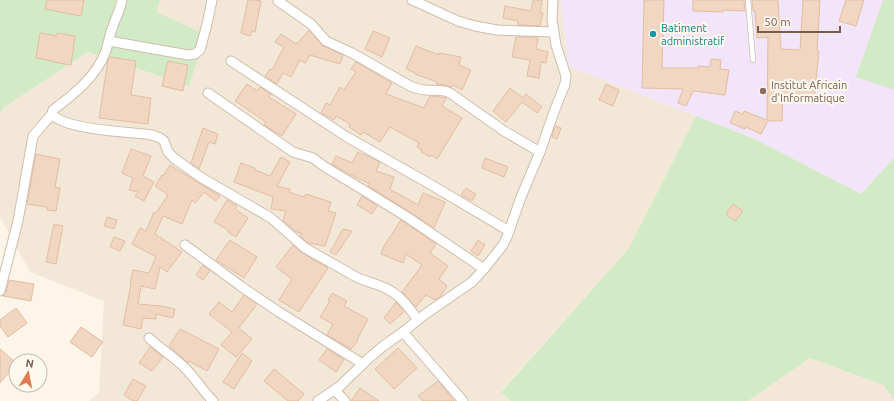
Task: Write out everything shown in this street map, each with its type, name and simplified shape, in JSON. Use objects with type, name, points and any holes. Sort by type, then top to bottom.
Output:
[{"type":"street","points":[[0,291],[18,221],[33,136],[52,114],[53,110],[80,88],[98,67],[105,54],[122,0]]},
{"type":"street","points":[[109,41],[188,55],[195,54],[200,50],[212,0]]},
{"type":"street","points":[[412,0],[458,21],[476,26],[497,30],[554,32]]},
{"type":"street","points":[[318,401],[346,381],[382,347],[472,282],[503,245],[565,84],[566,76],[556,45],[552,20],[553,0]]},
{"type":"street","points":[[278,1],[311,24],[326,40],[410,86],[428,91],[445,91],[450,93],[504,131],[540,152]]},
{"type":"street","points":[[231,61],[347,137],[509,231]]},
{"type":"street","points":[[208,93],[293,152],[313,158],[325,167],[407,217],[484,269]]},
{"type":"street","points":[[52,114],[54,117],[71,124],[89,128],[152,135],[160,138],[164,141],[168,152],[175,159],[202,178],[271,218],[305,248],[358,278],[389,290],[403,300],[418,320]]},
{"type":"street","points":[[184,245],[242,287],[290,319],[363,364]]},
{"type":"street","points":[[403,332],[463,401]]},
{"type":"street","points":[[149,338],[184,367],[195,379],[206,395],[213,401]]},
{"type":"street","points":[[335,390],[345,401]]},
{"type":"lane","points":[[748,0],[753,60]]},
{"type":"shaded area","points":[[160,0],[561,0],[568,66],[696,116],[629,248],[501,391],[511,401],[89,401],[99,393],[104,301],[30,272],[0,217],[0,114],[3,108],[88,52],[189,86],[206,36],[157,12]]},
{"type":"shaded area","name":"Institut Africain d'Informatique","points":[[561,0],[894,0],[894,158],[861,194],[755,139],[568,66]]},
{"type":"shaded area","points":[[810,358],[883,385],[894,401],[748,401]]},
{"type":"green space","points":[[0,0],[160,0],[157,12],[206,35],[189,86],[88,52],[3,108],[0,114]]},
{"type":"green space","points":[[883,0],[894,0],[894,90],[856,77]]},
{"type":"green space","points":[[696,116],[755,139],[861,194],[894,158],[894,400],[883,385],[810,358],[748,401],[511,401],[501,392],[629,248]]},
{"type":"building","points":[[47,0],[84,0],[81,16],[45,9]]},
{"type":"building","points":[[248,0],[261,1],[255,32],[252,31],[250,36],[241,33]]},
{"type":"building","points":[[533,0],[542,0],[540,13],[543,13],[540,26],[518,25],[518,21],[503,18],[505,6],[531,11]]},
{"type":"building","name":"Batiment administratif","points":[[644,0],[664,0],[662,68],[698,68],[698,66],[710,67],[711,59],[721,60],[720,69],[729,70],[725,95],[693,91],[686,106],[678,103],[683,89],[642,88]]},
{"type":"building","points":[[693,0],[744,0],[745,11],[693,11]]},
{"type":"building","points":[[752,0],[778,0],[781,49],[800,50],[803,0],[820,0],[817,51],[819,51],[814,100],[783,97],[782,121],[768,121],[761,134],[746,127],[745,129],[730,123],[735,111],[743,114],[744,111],[767,120],[768,37],[757,38],[755,11],[753,11]]},
{"type":"building","points":[[846,0],[864,0],[856,26],[839,21]]},
{"type":"building","points":[[309,30],[323,46],[343,55],[340,64],[310,55],[305,63],[300,60],[291,77],[283,73],[277,84],[265,76],[270,69],[272,70],[284,47],[275,42],[281,34],[296,44]]},
{"type":"building","points":[[373,31],[390,38],[382,57],[365,49]]},
{"type":"building","points":[[40,33],[57,36],[57,33],[75,36],[71,65],[36,58]]},
{"type":"building","points":[[516,37],[538,37],[536,49],[548,52],[546,63],[541,62],[539,78],[527,76],[530,60],[512,57]]},
{"type":"building","points":[[416,46],[439,55],[439,53],[461,57],[459,65],[471,70],[462,90],[453,85],[452,87],[436,84],[437,82],[406,69]]},
{"type":"building","points":[[110,57],[136,61],[131,95],[151,98],[148,124],[99,118],[108,60]]},
{"type":"building","points":[[168,61],[188,65],[183,91],[162,86]]},
{"type":"building","points":[[356,62],[392,83],[386,94],[424,108],[430,96],[446,98],[442,106],[462,118],[437,159],[431,155],[430,157],[421,152],[422,150],[417,147],[419,143],[390,127],[380,142],[363,132],[361,135],[349,127],[350,124],[336,116],[334,120],[321,113],[326,103],[330,105],[340,87],[344,90],[356,72],[351,69]]},
{"type":"building","points":[[247,84],[257,91],[260,87],[271,94],[269,97],[296,114],[282,136],[264,125],[266,122],[235,101]]},
{"type":"building","points":[[606,84],[619,90],[613,106],[599,100]]},
{"type":"building","points":[[510,88],[523,98],[526,94],[542,107],[537,113],[522,102],[506,122],[493,111]]},
{"type":"building","points":[[555,126],[561,128],[557,139],[552,137]]},
{"type":"building","points":[[203,128],[218,134],[215,144],[209,142],[199,169],[191,163]]},
{"type":"building","points":[[131,149],[151,156],[143,176],[154,182],[144,201],[135,196],[138,192],[129,190],[133,178],[122,173]]},
{"type":"building","points":[[358,152],[380,162],[376,171],[394,177],[390,189],[418,205],[423,193],[445,202],[434,228],[368,186],[370,184],[332,164],[336,156],[352,163]]},
{"type":"building","points":[[36,154],[60,159],[55,187],[60,188],[56,211],[47,210],[47,207],[27,204]]},
{"type":"building","points":[[281,157],[290,162],[277,186],[290,189],[289,192],[304,197],[306,194],[331,202],[328,211],[336,213],[325,246],[308,243],[300,236],[302,234],[295,231],[283,220],[286,211],[271,209],[273,197],[234,182],[241,163],[270,176]]},
{"type":"building","points":[[485,158],[508,167],[504,177],[482,168]]},
{"type":"building","points":[[170,165],[220,196],[216,201],[204,192],[195,203],[192,200],[182,224],[163,216],[155,234],[182,252],[167,272],[160,267],[155,289],[141,286],[138,304],[175,309],[173,318],[156,314],[156,319],[143,318],[141,329],[123,325],[133,270],[149,273],[156,257],[132,244],[140,228],[146,231],[154,212],[156,213],[168,195],[155,186]]},
{"type":"building","points":[[466,188],[476,194],[472,201],[461,195]]},
{"type":"building","points":[[362,196],[377,206],[372,214],[357,205]]},
{"type":"building","points":[[227,200],[237,206],[235,209],[248,218],[236,237],[228,232],[228,230],[214,222]]},
{"type":"building","points":[[733,204],[743,211],[735,221],[726,214]]},
{"type":"building","points":[[107,217],[117,220],[114,229],[104,226]]},
{"type":"building","points":[[401,220],[436,244],[430,253],[448,266],[439,279],[447,286],[440,297],[435,300],[426,295],[416,307],[402,292],[422,265],[406,254],[403,263],[381,254],[384,246]]},
{"type":"building","points":[[54,224],[63,226],[56,264],[46,262]]},
{"type":"building","points":[[343,229],[352,231],[336,255],[330,252]]},
{"type":"building","points":[[114,237],[125,241],[120,251],[110,247]]},
{"type":"building","points":[[230,240],[257,257],[244,278],[216,260]]},
{"type":"building","points":[[478,240],[485,245],[478,256],[471,251]]},
{"type":"building","points":[[293,245],[302,253],[328,268],[299,312],[279,300],[292,279],[276,267]]},
{"type":"building","points":[[203,265],[210,271],[203,280],[196,275]]},
{"type":"building","points":[[9,280],[34,284],[31,301],[3,296],[6,292]]},
{"type":"building","points":[[332,293],[347,301],[344,306],[368,319],[357,340],[358,341],[351,349],[327,335],[333,324],[320,317],[330,301],[328,300]]},
{"type":"building","points":[[244,295],[257,304],[239,328],[252,339],[236,357],[221,345],[232,332],[209,314],[219,302],[232,312]]},
{"type":"building","points":[[396,302],[404,312],[390,324],[384,318]]},
{"type":"building","points":[[16,308],[27,323],[8,337],[0,326],[0,320]]},
{"type":"building","points":[[81,327],[103,342],[92,357],[70,342]]},
{"type":"building","points":[[180,329],[219,349],[207,371],[189,361],[188,363],[169,346]]},
{"type":"building","points":[[150,347],[163,357],[152,371],[139,363]]},
{"type":"building","points":[[398,348],[417,368],[394,389],[375,369]]},
{"type":"building","points":[[0,349],[8,356],[8,374],[0,383]]},
{"type":"building","points":[[327,349],[344,360],[336,372],[319,360]]},
{"type":"building","points":[[242,353],[252,361],[234,389],[223,382]]},
{"type":"building","points":[[274,369],[304,394],[298,401],[288,401],[264,381]]},
{"type":"building","points":[[133,379],[146,386],[137,401],[133,401],[124,395]]},
{"type":"building","points":[[438,381],[454,401],[423,401],[418,396]]},
{"type":"building","points":[[360,388],[379,401],[351,401]]},
{"type":"place","name":"Batiment administratif","points":[[653,34]]},
{"type":"place","name":"Institut Africain d'Informatique","points":[[763,91]]}]
